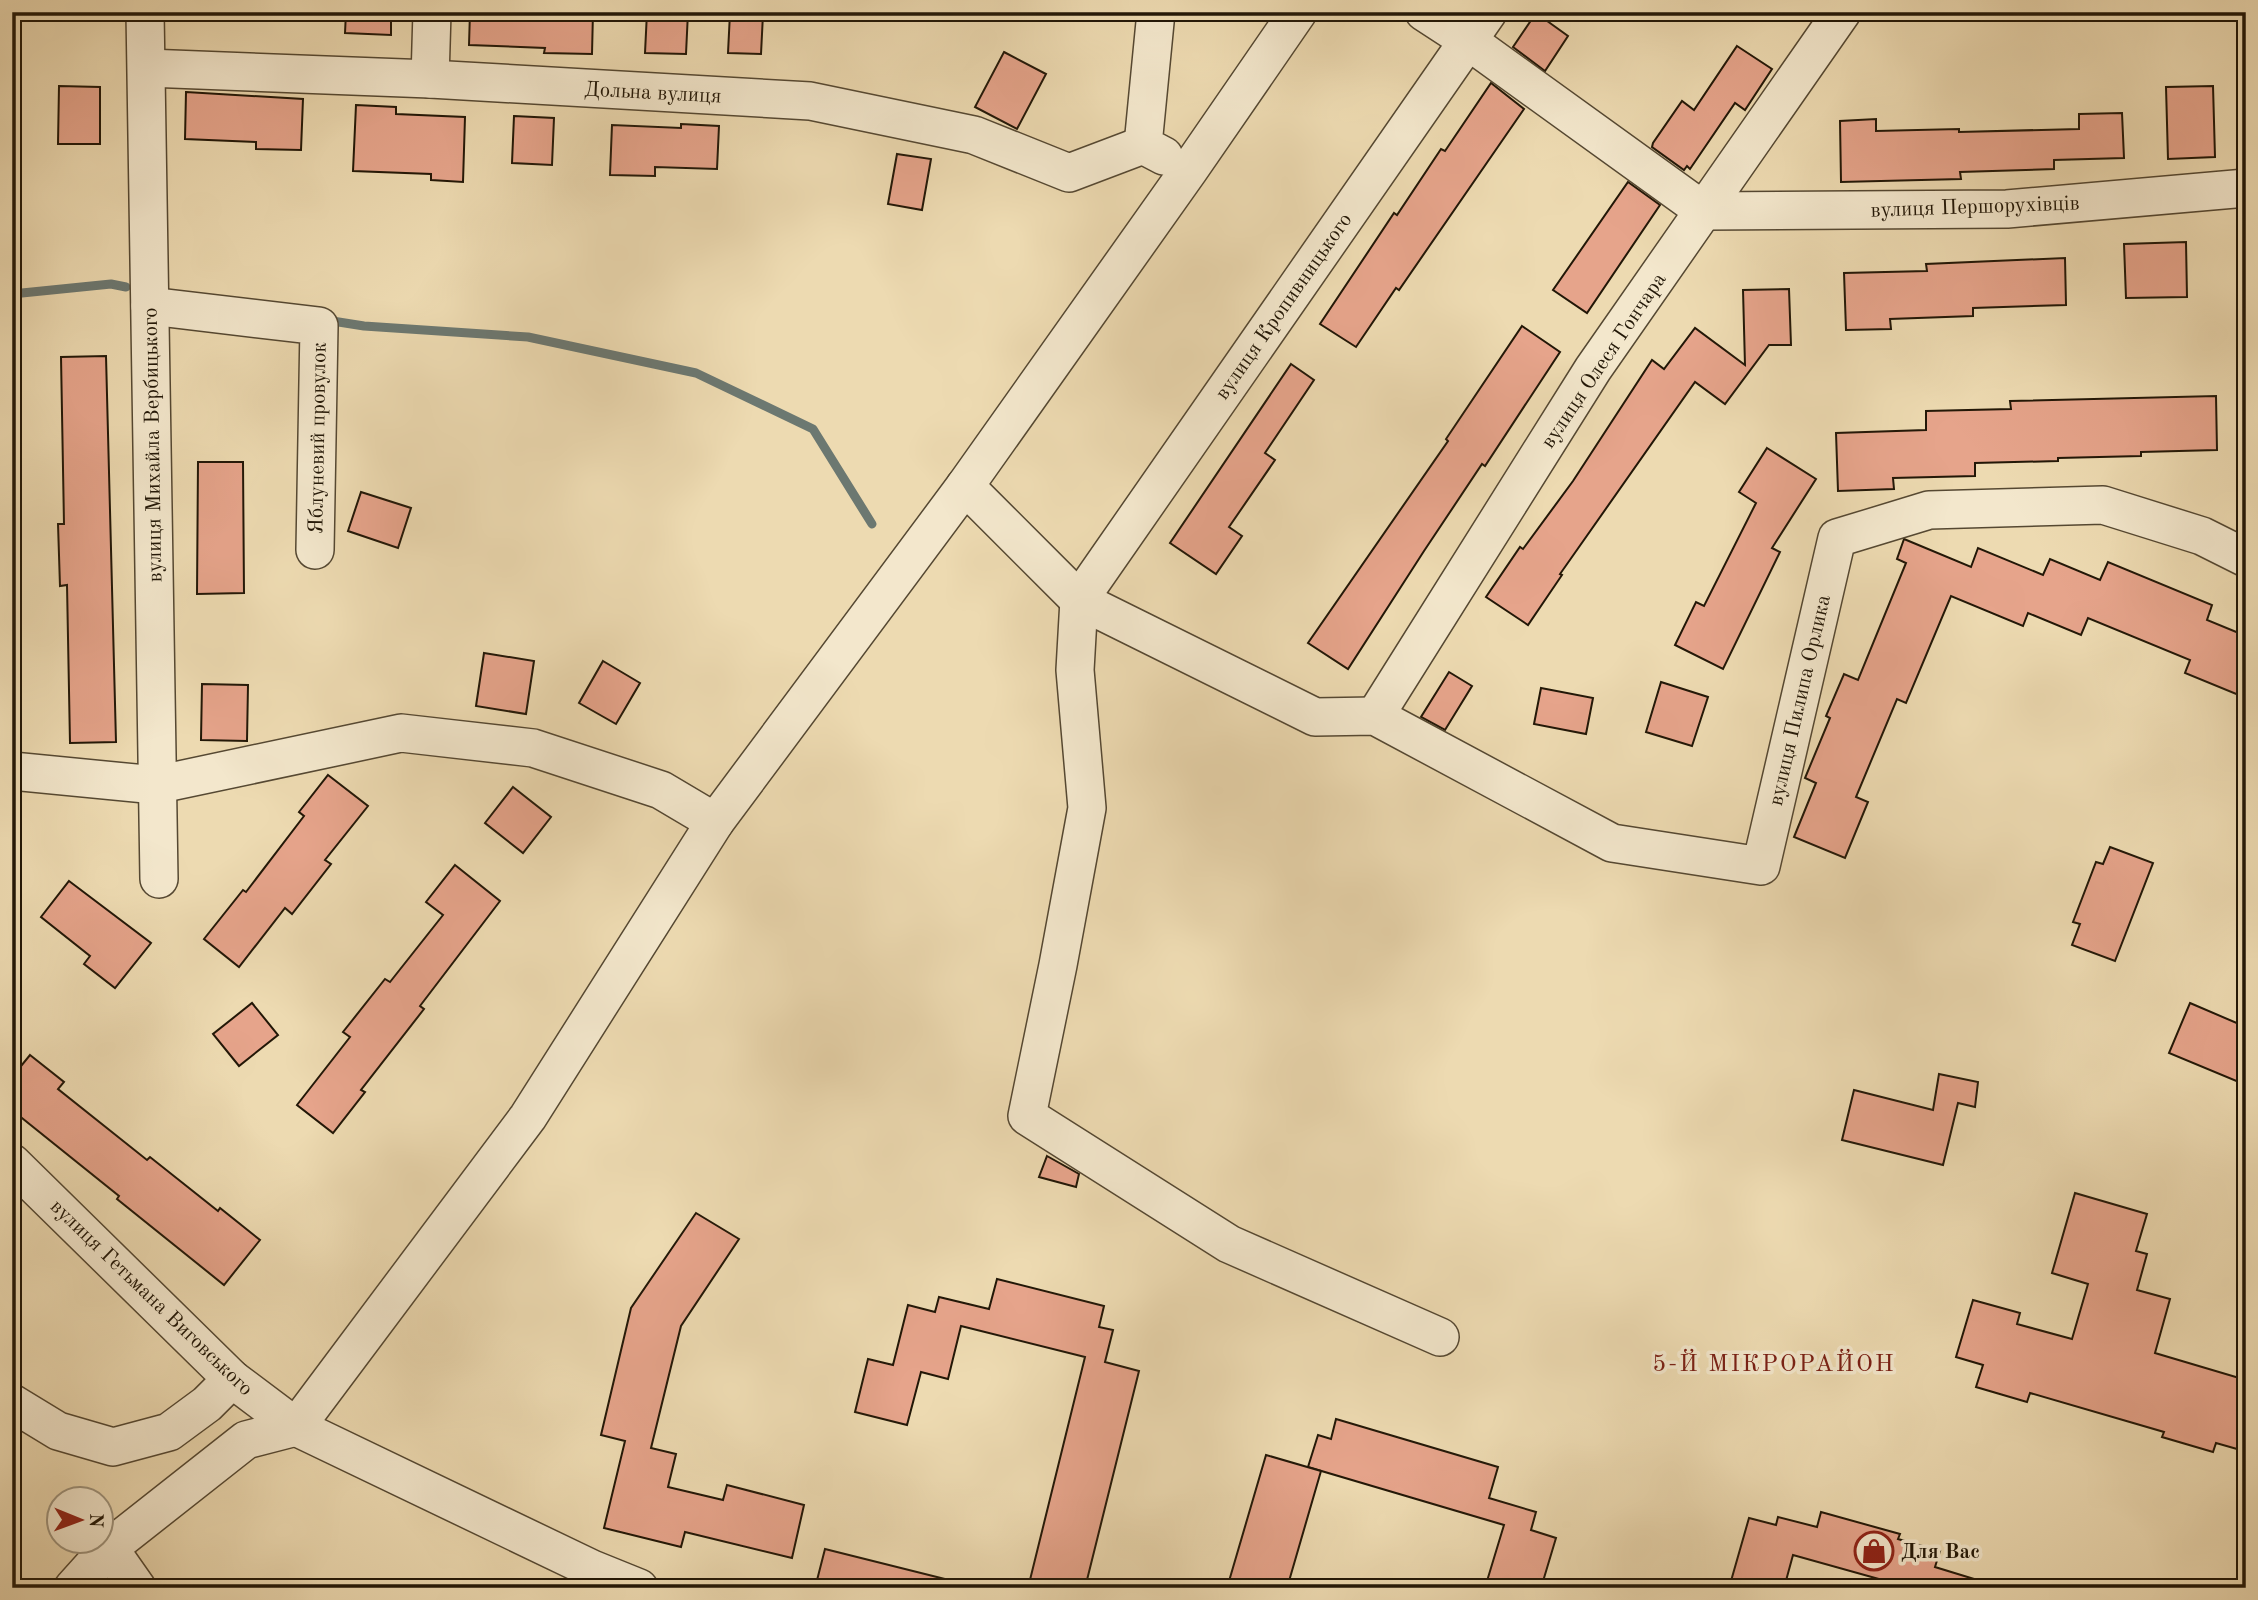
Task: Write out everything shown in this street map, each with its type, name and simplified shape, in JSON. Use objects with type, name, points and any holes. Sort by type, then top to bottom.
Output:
[{"type":"street","name":"вулиця Михайла Вербицького","points":[[145,12],[159,879]]},
{"type":"street","points":[[430,79],[432,12]]},
{"type":"street","points":[[1156,12],[1143,145],[1189,170]]},
{"type":"street","points":[[116,1542],[246,1440],[296,1427],[528,1117],[715,822],[965,486],[1298,12]]},
{"type":"street","points":[[1424,12],[1477,26],[1704,211]]},
{"type":"street","name":"вулиця Олеся Гончара","points":[[1375,716],[1594,369],[1842,12]]},
{"type":"street","name":"вулиця Кропивницького","points":[[1079,600],[1477,26]]},
{"type":"street","name":"Дольна вулиця","points":[[147,68],[430,79],[810,101],[974,135],[1069,173],[1143,145]]},
{"type":"street","name":"вулиця Першорухівців","points":[[1704,211],[2007,209],[2246,188]]},
{"type":"street","name":"Яблуневий провулок","points":[[150,306],[319,326],[315,550]]},
{"type":"street","points":[[965,486],[1079,600],[1315,717],[1375,716]]},
{"type":"street","name":"вулиця Пилипа Орлика","points":[[1375,716],[1612,843],[1761,866],[1837,538],[1929,510],[2104,505],[2202,536],[2246,558]]},
{"type":"street","points":[[1079,600],[1075,670],[1087,808],[1027,1116],[1229,1244],[1440,1337]]},
{"type":"street","points":[[12,771],[156,785],[401,733],[533,748],[661,790],[715,822]]},
{"type":"street","name":"вулиця Гетьмана Виговського","points":[[12,1163],[232,1379],[296,1427],[592,1569],[639,1588]]},
{"type":"street","points":[[12,1403],[58,1432],[113,1447],[169,1432],[207,1404],[232,1379]]},
{"type":"street","points":[[73,1588],[104,1554]]},
{"type":"street","points":[[113,1554],[137,1588]]},
{"type":"building","points":[[346,12],[391,12],[391,35],[345,33]]},
{"type":"building","points":[[470,12],[593,12],[592,54],[544,53],[545,48],[469,45]]},
{"type":"building","points":[[647,12],[688,12],[686,54],[645,53]]},
{"type":"building","points":[[730,13],[763,14],[761,54],[728,53]]},
{"type":"building","points":[[1536,13],[1568,36],[1545,71],[1513,47]]},
{"type":"building","points":[[1737,46],[1772,69],[1745,110],[1735,103],[1690,169],[1687,166],[1684,170],[1652,147],[1653,143],[1682,101],[1694,110]]},
{"type":"building","points":[[1004,52],[1046,74],[1017,129],[975,107]]},
{"type":"building","points":[[1491,83],[1524,109],[1399,290],[1396,288],[1356,347],[1320,324],[1394,213],[1397,215],[1441,149],[1445,151]]},
{"type":"building","points":[[59,86],[100,87],[100,144],[58,144]]},
{"type":"building","points":[[2213,86],[2215,157],[2168,159],[2166,87]]},
{"type":"building","points":[[186,92],[303,99],[301,150],[256,149],[256,142],[185,139]]},
{"type":"building","points":[[356,105],[396,107],[396,114],[465,117],[463,182],[431,180],[431,174],[353,171]]},
{"type":"building","points":[[2122,113],[2124,158],[2054,160],[2054,169],[1960,172],[1961,179],[1841,182],[1840,121],[1876,119],[1876,131],[2079,129],[2079,114]]},
{"type":"building","points":[[514,116],[554,118],[552,165],[512,163]]},
{"type":"building","points":[[681,124],[719,126],[717,169],[655,167],[655,176],[610,175],[612,125],[681,128]]},
{"type":"building","points":[[897,154],[931,159],[922,210],[888,204]]},
{"type":"building","points":[[1628,182],[1660,205],[1587,313],[1553,290]]},
{"type":"building","points":[[2186,242],[2187,297],[2126,298],[2124,244]]},
{"type":"building","points":[[2065,258],[2066,305],[1973,308],[1973,316],[1890,319],[1891,329],[1846,330],[1844,273],[1927,271],[1926,264]]},
{"type":"building","points":[[1789,289],[1791,345],[1769,345],[1725,404],[1695,382],[1560,574],[1562,575],[1528,625],[1486,597],[1520,547],[1523,549],[1573,481],[1652,360],[1664,369],[1695,328],[1745,365],[1743,290]]},
{"type":"building","points":[[1522,326],[1560,352],[1485,466],[1482,464],[1348,669],[1308,643],[1448,441],[1446,439]]},
{"type":"building","points":[[106,356],[116,742],[70,743],[67,585],[60,586],[58,524],[64,524],[61,357]]},
{"type":"building","points":[[1291,364],[1314,380],[1265,453],[1275,460],[1229,527],[1242,536],[1216,574],[1170,543]]},
{"type":"building","points":[[2216,396],[2217,450],[2141,452],[2141,456],[2058,458],[2058,461],[1975,463],[1975,476],[1893,478],[1894,489],[1838,491],[1836,433],[1926,430],[1926,411],[2011,409],[2010,401]]},
{"type":"building","points":[[1767,448],[1816,479],[1772,548],[1780,552],[1723,669],[1675,645],[1696,602],[1704,606],[1756,503],[1739,492]]},
{"type":"building","points":[[198,462],[243,462],[244,593],[197,594]]},
{"type":"building","points":[[361,492],[411,508],[398,548],[348,531]]},
{"type":"building","points":[[1904,539],[1971,567],[1978,548],[2043,575],[2050,559],[2100,580],[2108,562],[2212,605],[2207,620],[2246,636],[2246,698],[2185,673],[2190,660],[2088,618],[2081,635],[2028,613],[2023,626],[1951,596],[1906,703],[1897,699],[1856,797],[1868,802],[1845,858],[1794,837],[1816,783],[1805,778],[1830,718],[1826,716],[1844,674],[1858,680],[1906,563],[1897,559]]},
{"type":"building","points":[[484,653],[534,661],[526,714],[476,706]]},
{"type":"building","points":[[603,661],[640,683],[616,724],[579,703]]},
{"type":"building","points":[[1449,672],[1472,686],[1445,730],[1421,717]]},
{"type":"building","points":[[1661,682],[1708,697],[1692,746],[1646,732]]},
{"type":"building","points":[[202,684],[248,685],[247,741],[201,740]]},
{"type":"building","points":[[1541,688],[1593,698],[1586,734],[1534,724]]},
{"type":"building","points":[[328,775],[368,806],[325,860],[331,864],[292,914],[285,908],[239,967],[204,939],[243,890],[246,892],[304,816],[299,812]]},
{"type":"building","points":[[513,787],[551,817],[523,853],[485,823]]},
{"type":"building","points":[[2110,847],[2153,863],[2115,961],[2072,945],[2080,924],[2073,922],[2096,862],[2103,864]]},
{"type":"building","points":[[455,865],[500,901],[420,1006],[424,1009],[361,1090],[365,1092],[333,1133],[297,1105],[350,1037],[343,1032],[385,979],[390,982],[443,915],[426,902]]},
{"type":"building","points":[[69,881],[151,943],[115,988],[84,964],[90,956],[41,917]]},
{"type":"building","points":[[252,1003],[278,1035],[239,1066],[213,1034]]},
{"type":"building","points":[[2190,1003],[2246,1027],[2246,1085],[2169,1053]]},
{"type":"building","points":[[30,1055],[64,1082],[58,1089],[147,1160],[150,1157],[218,1211],[220,1208],[260,1240],[224,1285],[12,1110],[12,1077]]},
{"type":"building","points":[[1939,1074],[1978,1082],[1975,1107],[1958,1103],[1943,1165],[1842,1140],[1854,1090],[1933,1110]]},
{"type":"building","points":[[1047,1156],[1079,1174],[1076,1187],[1039,1177]]},
{"type":"building","points":[[2075,1193],[2147,1214],[2136,1251],[2147,1254],[2137,1290],[2170,1299],[2155,1353],[2246,1380],[2246,1420],[2237,1449],[2216,1443],[2213,1452],[2162,1437],[2164,1432],[2030,1393],[2027,1402],[1976,1387],[1983,1365],[1956,1357],[1973,1300],[2020,1313],[2017,1324],[2072,1339],[2088,1284],[2052,1273]]},
{"type":"building","points":[[696,1213],[739,1239],[681,1326],[651,1448],[676,1454],[668,1487],[723,1500],[727,1485],[804,1505],[792,1558],[685,1532],[681,1547],[604,1528],[625,1441],[601,1435],[631,1308]]},
{"type":"building","points":[[997,1279],[1104,1306],[1099,1327],[1113,1330],[1105,1362],[1139,1371],[1085,1588],[1028,1588],[1085,1357],[961,1326],[948,1379],[921,1372],[907,1425],[855,1412],[868,1359],[893,1365],[908,1305],[935,1312],[939,1297],[989,1309]]},
{"type":"building","points":[[1336,1419],[1498,1467],[1489,1498],[1536,1512],[1531,1530],[1556,1538],[1541,1588],[1511,1588],[1487,1581],[1504,1525],[1308,1467],[1318,1435],[1331,1439]]},
{"type":"building","points":[[1266,1455],[1321,1471],[1287,1588],[1227,1588]]},
{"type":"building","points":[[1821,1512],[1900,1534],[1898,1539],[1940,1551],[1935,1567],[1984,1582],[1984,1588],[1911,1588],[1793,1555],[1784,1588],[1729,1588],[1749,1518],[1776,1525],[1778,1517],[1817,1527]]},
{"type":"building","points":[[825,1549],[949,1580],[948,1588],[815,1588]]},
{"type":"waterway","points":[[12,294],[111,284],[126,287]]},
{"type":"waterway","points":[[326,320],[364,326],[528,337],[696,373],[813,429],[872,524]]},
{"type":"place","name":"Для Вас","points":[[1874,1551]]},
{"type":"district","name":"5-Й МІКРОРАЙОН","points":[[1774,1363]]}]
